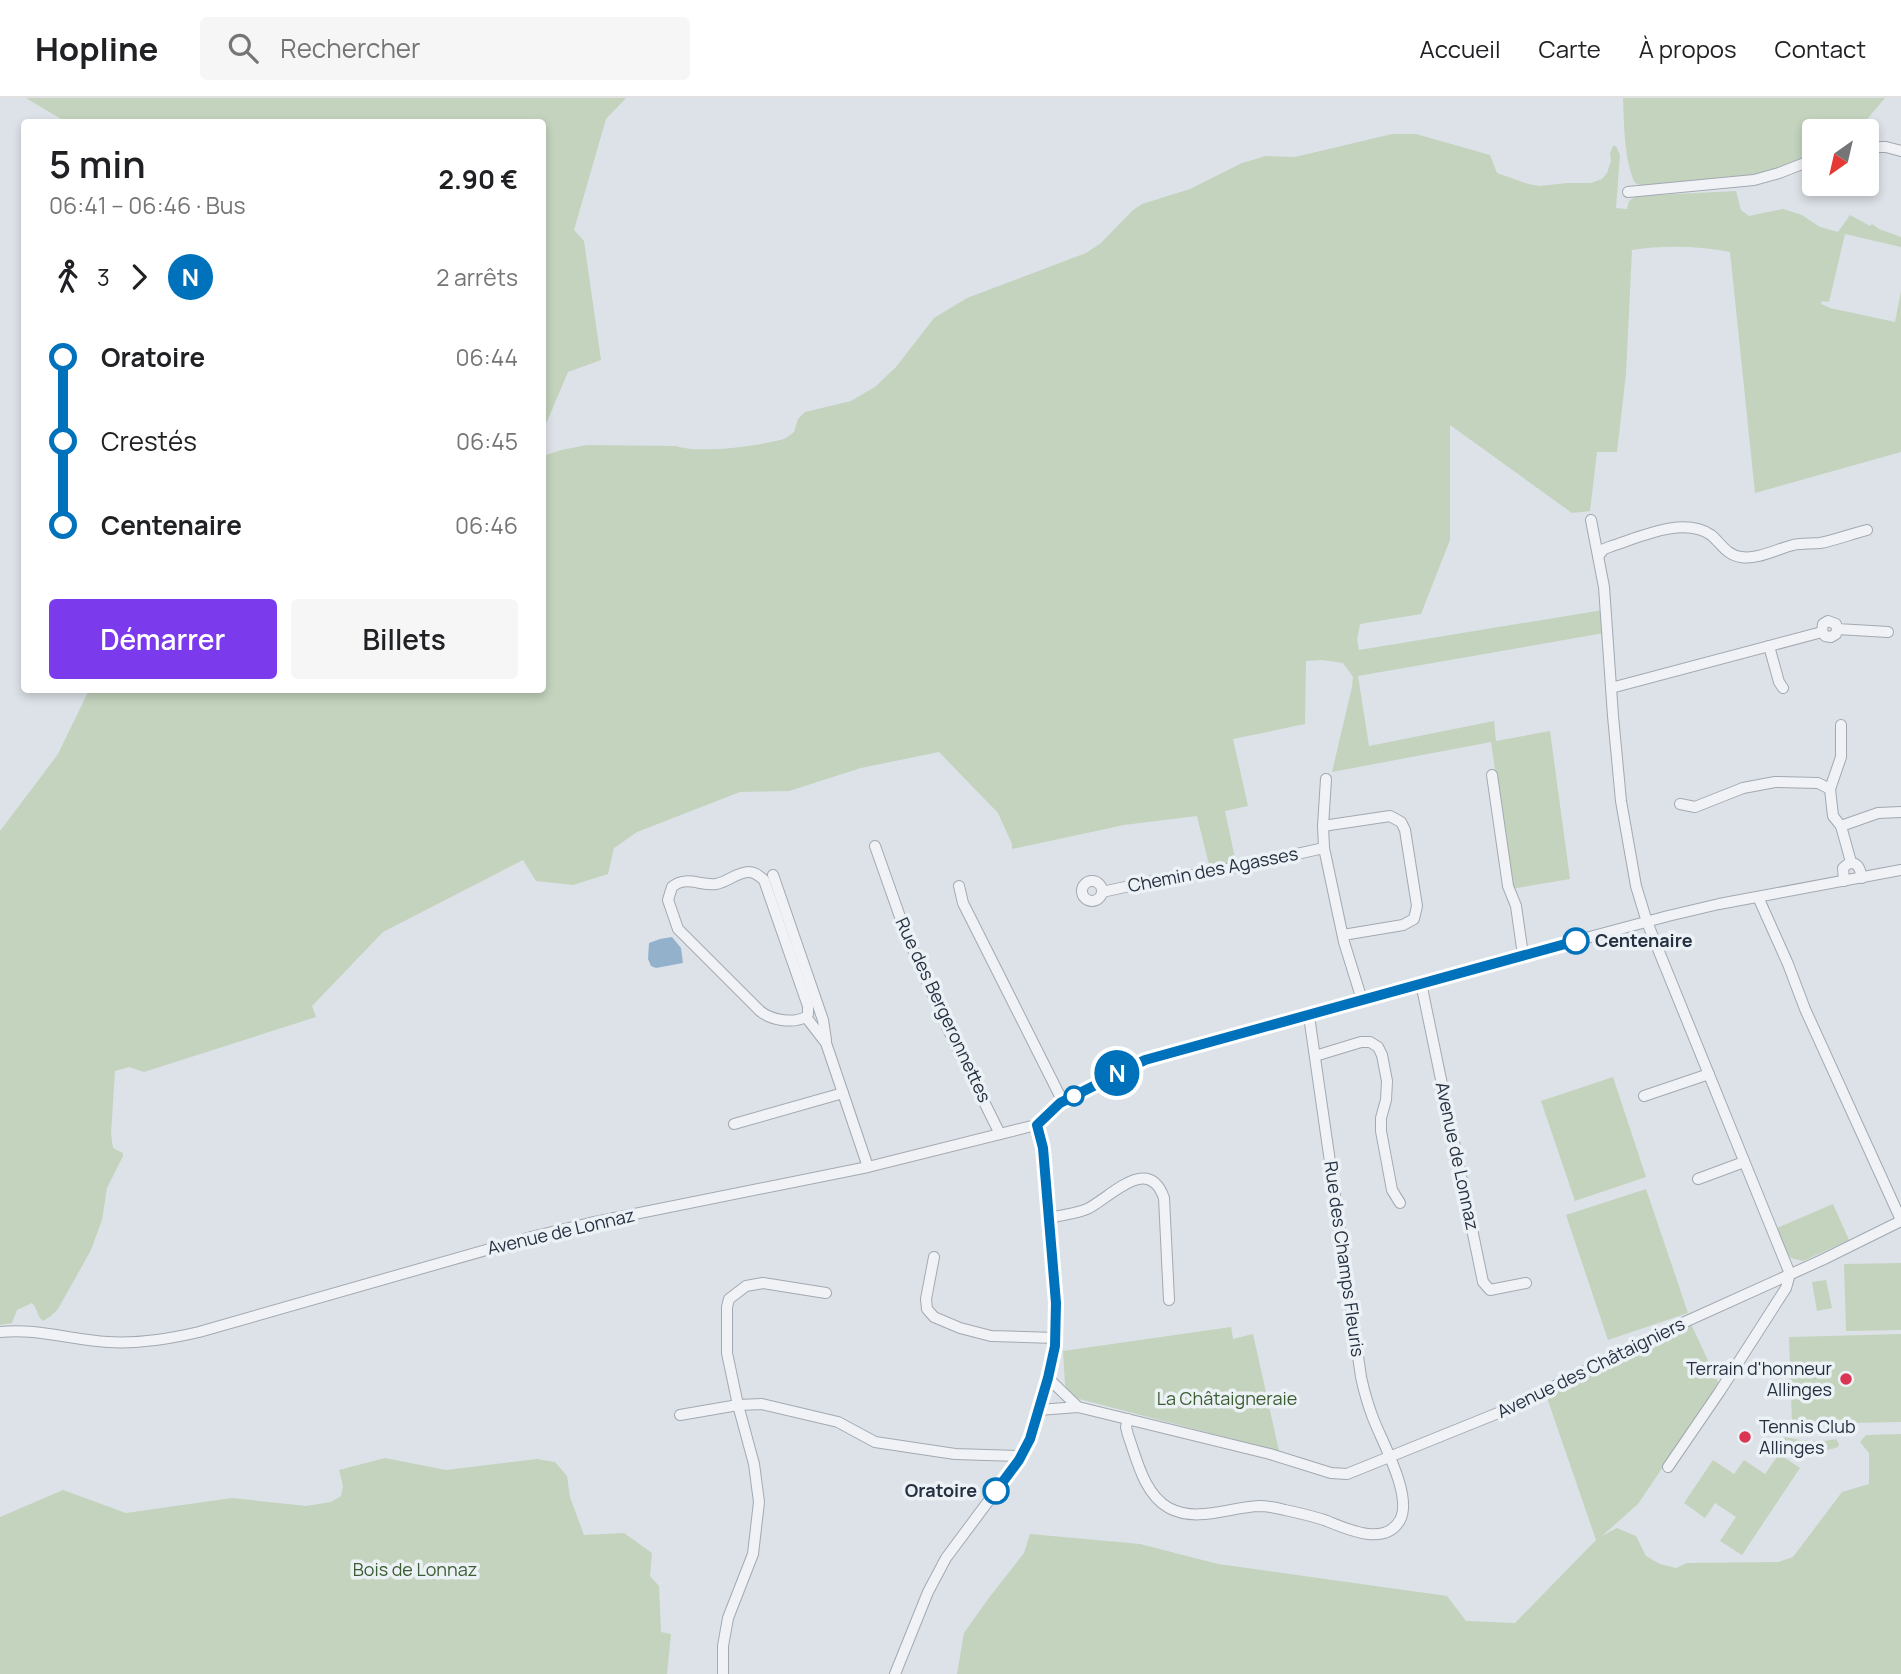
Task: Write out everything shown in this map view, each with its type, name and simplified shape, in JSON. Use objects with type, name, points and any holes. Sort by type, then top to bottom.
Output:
[{"type":"street","points":[[1880,147],[1901,151]]},
{"type":"street","points":[[1628,192],[1754,180],[1802,164]]},
{"type":"street","points":[[1591,520],[1606,606],[1622,811],[1636,886],[1647,922],[1790,1274],[1786,1288],[1668,1467]]},
{"type":"street","points":[[1598,556],[1612,545],[1678,527],[1692,527],[1704,531],[1729,553],[1747,558],[1867,530]]},
{"type":"street","points":[[1611,688],[1822,632],[1831,637],[1838,629],[1888,632]]},
{"type":"street","points":[[1769,646],[1783,688]]},
{"type":"street","points":[[1841,725],[1841,757],[1830,789],[1833,816],[1841,826],[1851,862],[1859,867],[1862,878]]},
{"type":"street","points":[[1493,775],[1508,886],[1516,906],[1523,955]]},
{"type":"street","points":[[1326,779],[1324,848],[1343,935],[1362,1000]]},
{"type":"street","points":[[1680,804],[1695,807],[1742,788],[1775,782],[1818,783],[1830,789]]},
{"type":"street","points":[[1841,826],[1878,813],[1901,812]]},
{"type":"street","points":[[1323,826],[1390,816],[1401,822],[1405,830],[1417,906],[1414,919],[1403,925],[1343,935]]},
{"type":"street","name":"Rue des Bergeronnettes","points":[[876,846],[905,931],[946,1025],[1000,1134]]},
{"type":"street","name":"Chemin des Agasses","points":[[1102,892],[1176,876],[1200,875],[1324,848]]},
{"type":"street","points":[[1844,881],[1843,868],[1851,862]]},
{"type":"street","name":"Avenue de Lonnaz","points":[[0,1332],[32,1331],[90,1341],[127,1343],[181,1336],[535,1236],[868,1167],[1037,1125],[1063,1102],[1145,1060],[1309,1016],[1421,982],[1694,910],[1901,870]]},
{"type":"street","points":[[745,872],[760,876],[766,885],[808,1006],[806,1017],[798,1020],[775,1019],[760,1010],[678,929],[668,900],[672,887],[684,881],[719,884],[745,872]]},
{"type":"street","points":[[773,875],[823,1020],[826,1043],[868,1167]]},
{"type":"street","points":[[959,886],[963,903],[1063,1102]]},
{"type":"street","points":[[1758,897],[1805,1009],[1901,1221]]},
{"type":"street","name":"Avenue de Lonnaz","points":[[1421,982],[1484,1286],[1490,1290],[1526,1283]]},
{"type":"street","name":"Rue des Champs Fleuris","points":[[1309,1016],[1361,1377],[1370,1411],[1391,1457]]},
{"type":"street","points":[[806,1017],[826,1043]]},
{"type":"street","points":[[1315,1056],[1366,1042],[1374,1044],[1381,1051],[1387,1088],[1381,1131],[1392,1190],[1400,1203]]},
{"type":"street","points":[[1644,1096],[1709,1074]]},
{"type":"street","points":[[734,1124],[843,1093]]},
{"type":"street","points":[[895,1674],[928,1592],[942,1566],[1022,1456],[1030,1439],[1048,1378],[1056,1338],[1056,1303],[1043,1148],[1037,1125]]},
{"type":"street","points":[[1698,1179],[1744,1162]]},
{"type":"street","points":[[1049,1218],[1087,1209],[1135,1179],[1146,1179],[1155,1184],[1162,1192],[1164,1203],[1169,1300]]},
{"type":"street","name":"Avenue des Châtaigniers","points":[[1038,1410],[1078,1406],[1278,1456],[1336,1474],[1352,1473],[1518,1405],[1686,1321],[1901,1221]]},
{"type":"street","points":[[934,1256],[926,1299],[927,1309],[934,1317],[960,1328],[991,1336],[1056,1338]]},
{"type":"street","points":[[723,1674],[723,1646],[729,1618],[752,1554],[759,1502],[754,1464],[727,1353],[729,1299],[746,1286],[763,1283],[826,1293]]},
{"type":"street","name":"Avenue des Châtaigniers","points":[[1048,1378],[1078,1406]]},
{"type":"street","points":[[680,1415],[738,1405],[762,1405],[838,1422],[875,1441],[915,1449],[955,1454],[1022,1456]]},
{"type":"street","points":[[1128,1419],[1128,1435],[1151,1491],[1170,1509],[1186,1514],[1267,1507],[1319,1519],[1355,1532],[1383,1532],[1397,1525],[1403,1510],[1398,1478],[1391,1457]]},
{"type":"green space","points":[[26,98],[626,98],[606,119],[574,230],[584,241],[601,360],[568,372],[546,424],[546,119],[61,119]]},
{"type":"green space","points":[[1623,98],[1885,98],[1867,119],[1802,119],[1802,163],[1762,174],[1643,186],[1635,183],[1631,174],[1625,141]]},
{"type":"green space","points":[[1392,134],[1416,134],[1490,155],[1497,173],[1540,186],[1591,183],[1602,179],[1611,161],[1610,153],[1613,146],[1616,146],[1620,155],[1616,208],[1627,209],[1629,201],[1636,196],[1736,191],[1741,210],[1749,216],[1783,209],[1802,215],[1820,227],[1838,232],[1850,215],[1870,226],[1872,224],[1901,237],[1901,247],[1845,234],[1829,302],[1822,301],[1821,304],[1895,322],[1901,291],[1901,452],[1755,493],[1730,252],[1694,247],[1632,250],[1626,374],[1617,452],[1597,452],[1590,511],[1572,513],[1450,425],[1450,540],[1421,614],[1360,624],[1357,640],[1359,650],[1603,610],[1604,633],[1358,676],[1369,746],[1494,721],[1496,741],[1550,731],[1570,879],[1512,887],[1491,742],[1332,772],[1353,677],[1343,663],[1322,660],[1306,661],[1305,724],[1233,739],[1248,806],[1225,811],[1236,863],[1210,869],[1197,816],[1124,825],[1012,849],[998,813],[939,752],[861,768],[789,791],[740,792],[637,832],[614,848],[608,874],[573,885],[536,881],[523,860],[383,932],[312,1006],[316,1017],[144,1072],[129,1067],[115,1071],[111,1134],[113,1148],[123,1153],[123,1156],[107,1188],[102,1220],[91,1250],[58,1309],[51,1316],[43,1321],[32,1303],[17,1310],[12,1323],[0,1325],[0,831],[58,754],[88,693],[546,693],[546,455],[587,445],[712,449],[757,445],[784,439],[794,432],[798,419],[805,412],[851,401],[875,387],[896,367],[934,318],[967,298],[1086,253],[1101,243],[1142,204],[1190,189],[1242,163],[1266,156],[1295,157]]},
{"type":"green space","points":[[1613,1077],[1646,1177],[1575,1201],[1541,1101]]},
{"type":"green space","points":[[1646,1189],[1688,1313],[1608,1340],[1566,1215]]},
{"type":"green space","points":[[1833,1204],[1849,1240],[1803,1261],[1791,1258],[1777,1228]]},
{"type":"green space","points":[[1901,1263],[1901,1330],[1846,1331],[1844,1264]]},
{"type":"green space","points":[[1826,1280],[1832,1308],[1817,1311],[1812,1282]]},
{"type":"green space","points":[[1691,1324],[1719,1384],[1638,1504],[1602,1536],[1617,1528],[1636,1536],[1646,1556],[1660,1564],[1676,1568],[1687,1563],[1778,1562],[1793,1557],[1842,1492],[1869,1484],[1869,1453],[1860,1442],[1866,1435],[1901,1434],[1901,1674],[957,1674],[964,1633],[1024,1553],[1030,1534],[1140,1544],[1218,1564],[1447,1596],[1466,1621],[1515,1623],[1596,1540],[1546,1395]]},
{"type":"green space","name":"La Châtaigneraie","points":[[1231,1327],[1233,1339],[1253,1334],[1279,1451],[1075,1398],[1067,1390],[1063,1351]]},
{"type":"green space","name":"Terrain d'honneur Allinges","points":[[1901,1334],[1901,1422],[1792,1424],[1789,1337]]},
{"type":"green space","points":[[1785,1437],[1810,1441],[1836,1439],[1839,1444],[1838,1447],[1830,1449],[1809,1451],[1781,1441]]},
{"type":"green space","points":[[1779,1454],[1800,1468],[1742,1555],[1720,1541],[1736,1517],[1715,1503],[1705,1518],[1684,1503],[1713,1460],[1734,1474],[1744,1460],[1765,1474]]},
{"type":"green space","name":"Bois de Lonnaz","points":[[385,1458],[446,1470],[537,1459],[555,1462],[567,1476],[570,1497],[584,1535],[624,1533],[652,1553],[650,1576],[659,1586],[661,1632],[671,1634],[667,1674],[0,1674],[0,1517],[63,1490],[126,1513],[232,1498],[306,1506],[331,1502],[341,1496],[343,1486],[339,1470]]},
{"type":"water","points":[[672,937],[681,948],[683,963],[656,968],[651,966],[648,959],[649,943]]},
{"type":"bus line","name":"N","points":[[996,1491],[1019,1460],[1030,1439],[1055,1346],[1056,1303],[1043,1148],[1037,1125],[1050,1111],[1145,1060],[1576,941]]},
{"type":"place","name":"Centenaire","points":[[1576,941]]},
{"type":"place","name":"Terrain d'honneur Allinges","points":[[1846,1379]]},
{"type":"place","name":"Tennis Club Allinges","points":[[1745,1437]]},
{"type":"place","name":"Oratoire","points":[[996,1491]]}]
